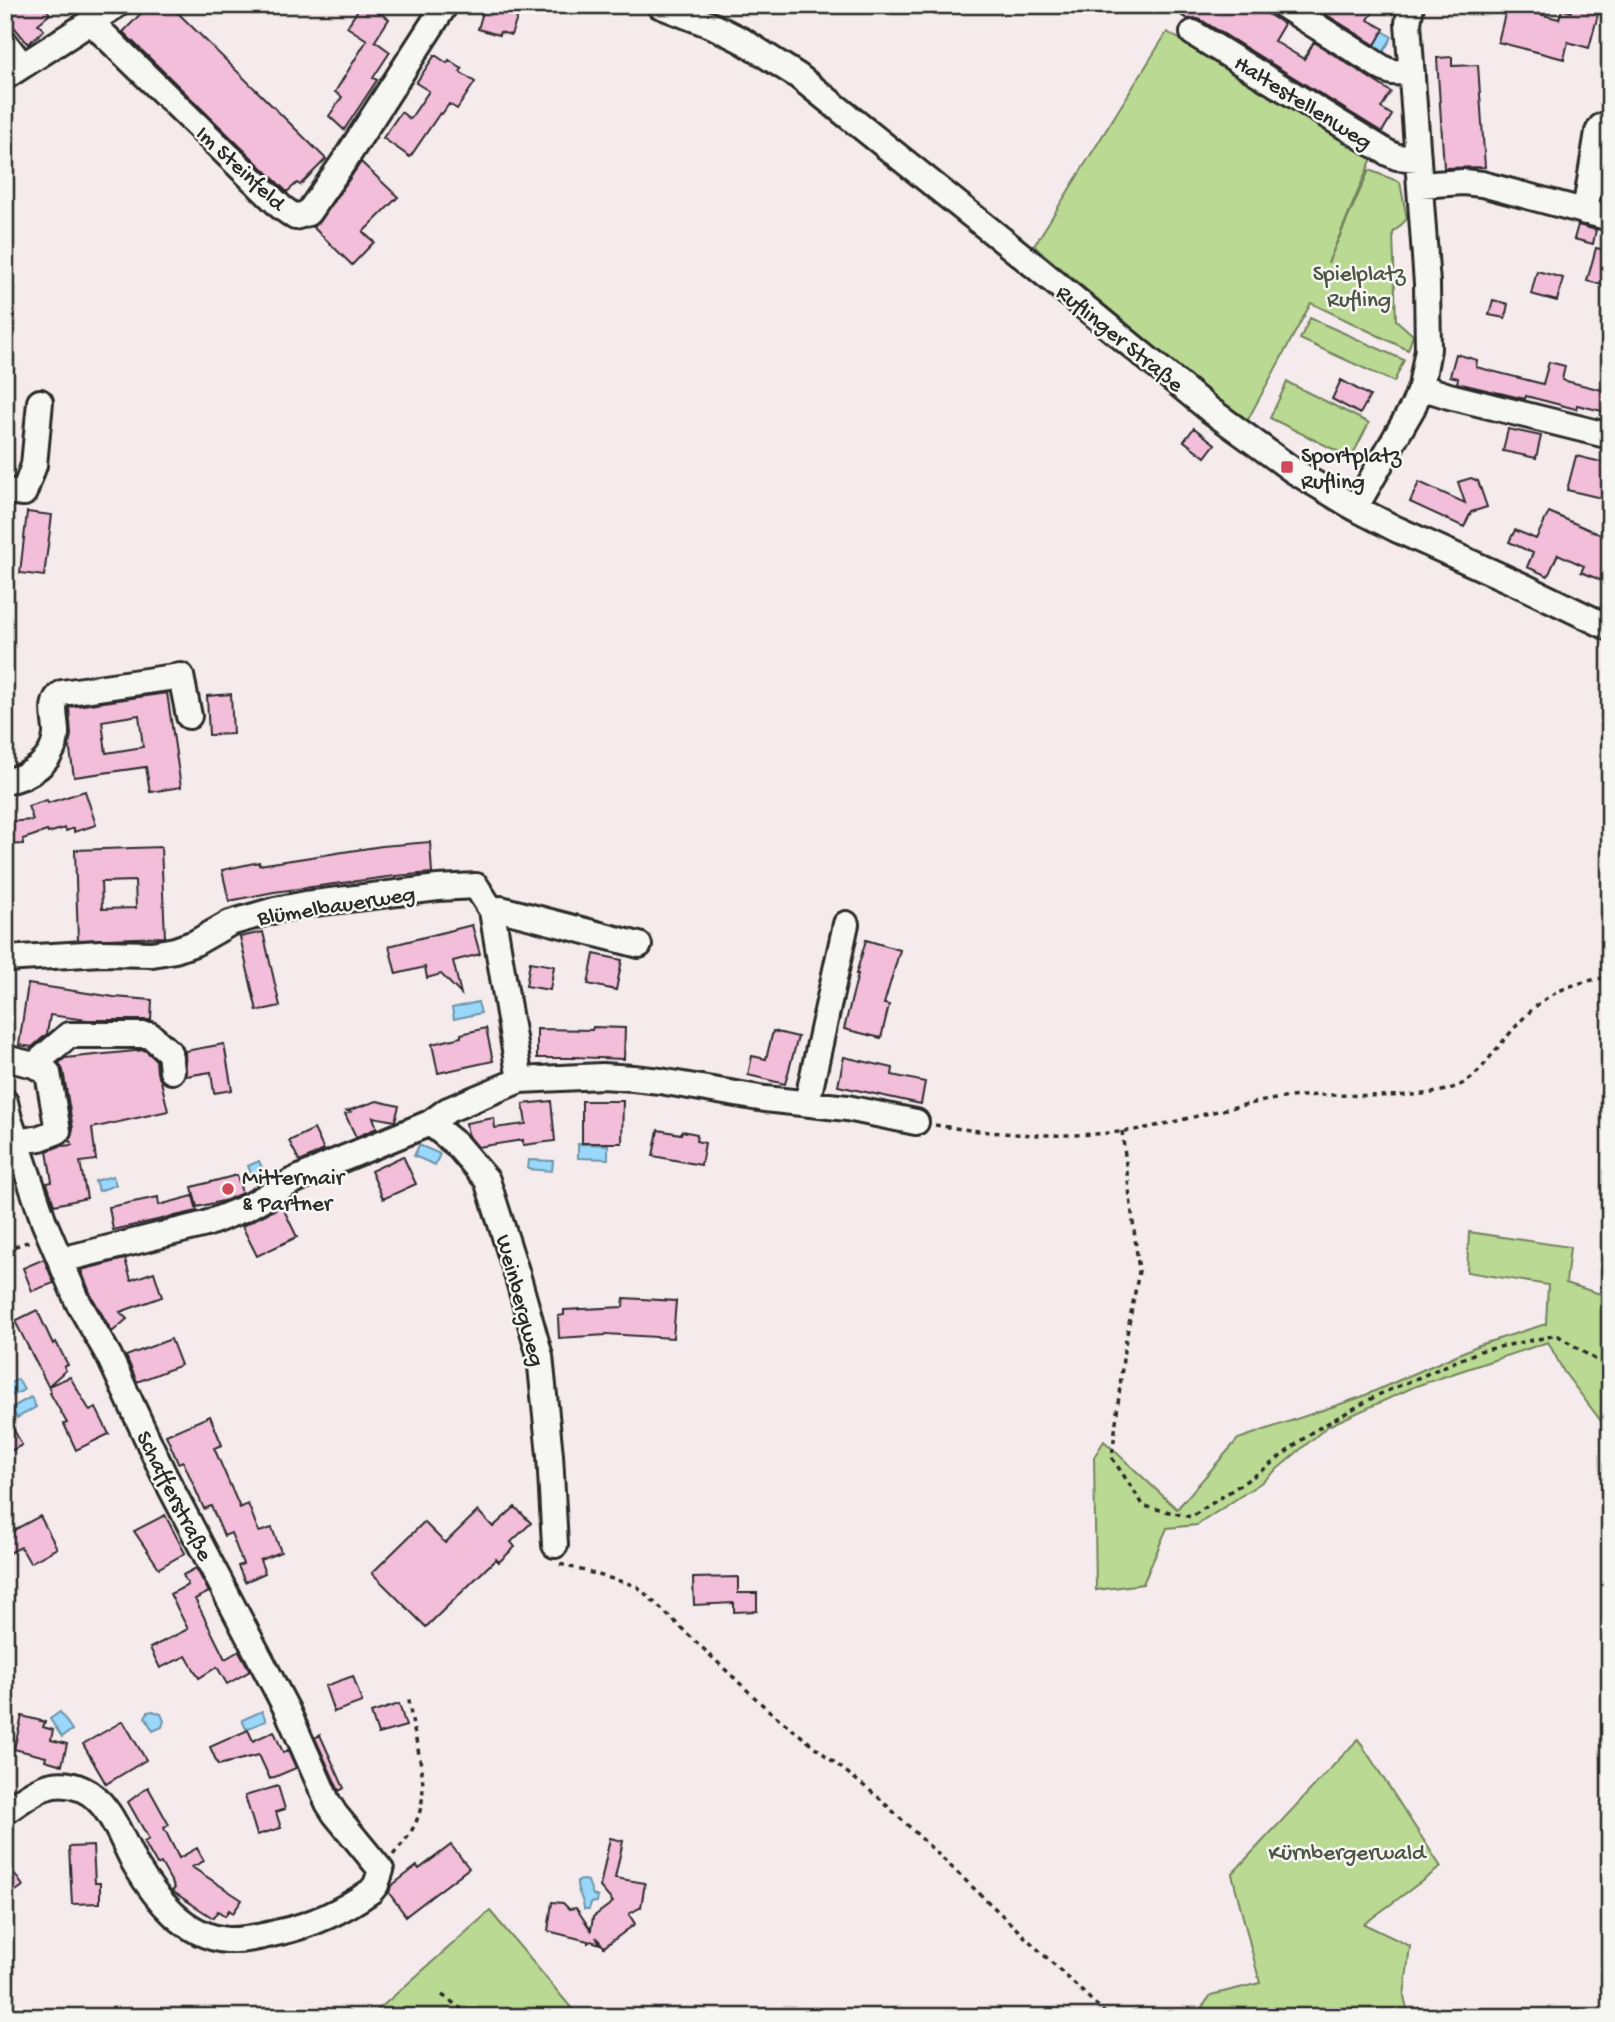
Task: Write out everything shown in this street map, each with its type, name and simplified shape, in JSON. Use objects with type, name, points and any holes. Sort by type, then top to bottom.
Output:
[{"type":"street","points":[[5,43],[14,71],[117,5]]},
{"type":"street","name":"Im Steinfeld","points":[[91,22],[282,208],[295,217],[308,213],[445,5]]},
{"type":"street","name":"Ruflinger Straße","points":[[659,5],[719,16],[743,41],[798,76],[1230,425],[1294,471],[1396,529],[1610,628]]},
{"type":"street","points":[[1283,5],[1384,69],[1412,73]]},
{"type":"street","points":[[1355,508],[1413,407],[1421,387],[1428,349],[1427,284],[1408,23],[1412,5]]},
{"type":"street","name":"Haltestellenweg","points":[[1193,33],[1388,153],[1397,157],[1418,159]]},
{"type":"street","points":[[1586,212],[1598,132],[1601,127],[1610,127]]},
{"type":"street","points":[[1420,185],[1463,182],[1482,184],[1610,218]]},
{"type":"street","points":[[1421,387],[1610,436]]},
{"type":"street","points":[[5,491],[24,493],[34,465],[40,402]]},
{"type":"street","points":[[5,781],[25,776],[47,759],[56,735],[54,703],[56,697],[62,693],[181,676],[189,716]]},
{"type":"street","name":"Blümelbauerweg","points":[[5,960],[101,953],[152,954],[185,947],[230,923],[275,910],[438,888],[476,886],[492,911]]},
{"type":"street","points":[[520,1080],[492,911],[501,909],[639,944]]},
{"type":"street","points":[[807,1103],[846,924]]},
{"type":"street","points":[[34,1065],[69,1035],[150,1035],[170,1053],[172,1071]]},
{"type":"street","points":[[5,1058],[34,1065],[48,1073],[58,1131],[17,1142]]},
{"type":"street","points":[[61,1260],[206,1224],[246,1208],[291,1182],[335,1162],[430,1123],[448,1110],[520,1080],[602,1076],[633,1078],[765,1099],[847,1108],[916,1122]]},
{"type":"street","name":"Schafferstraße","points":[[5,1102],[50,1234],[78,1301],[109,1356],[164,1475],[287,1710],[328,1803],[381,1870]]},
{"type":"street","name":"Weinbergweg","points":[[430,1123],[456,1144],[487,1180],[517,1274],[540,1356],[550,1455],[551,1553]]},
{"type":"street","points":[[5,1812],[38,1789],[51,1785],[69,1785],[90,1793],[107,1812],[152,1891],[166,1908],[199,1931],[228,1940],[256,1938],[315,1921],[372,1891],[381,1870]]},
{"type":"path","points":[[916,1122],[1016,1133],[1122,1131],[1273,1099],[1332,1095],[1407,1095],[1449,1090],[1463,1084],[1475,1074],[1523,1017],[1543,1000],[1574,984],[1610,977]]},
{"type":"path","points":[[1122,1131],[1139,1271],[1124,1350],[1112,1458],[1144,1506],[1191,1517],[1263,1470],[1311,1432],[1378,1395],[1480,1351],[1557,1335],[1610,1369]]},
{"type":"path","points":[[5,1250],[50,1234]]},
{"type":"path","points":[[551,1553],[637,1586],[766,1709],[878,1797],[1109,2017]]},
{"type":"path","points":[[381,1870],[413,1830],[421,1810],[422,1778],[409,1699]]},
{"type":"path","points":[[442,1994],[473,2017]]},
{"type":"green space","name":"Spielplatz Rufling","points":[[1167,32],[1375,151],[1328,263],[1369,170],[1400,182],[1407,219],[1393,233],[1396,320],[1413,335],[1408,350],[1311,303],[1246,423],[1034,246]]},
{"type":"green space","points":[[1310,318],[1404,360],[1394,382],[1300,339]]},
{"type":"green space","points":[[1287,382],[1369,423],[1351,458],[1270,418]]},
{"type":"green space","points":[[1469,1232],[1570,1247],[1566,1283],[1610,1297],[1610,1433],[1564,1372],[1548,1342],[1416,1386],[1328,1426],[1262,1482],[1197,1525],[1167,1528],[1143,1584],[1096,1590],[1094,1457],[1104,1441],[1177,1509],[1238,1439],[1361,1397],[1479,1345],[1546,1324],[1548,1285],[1467,1272]]},
{"type":"green space","name":"Kürnbergerwald","points":[[1358,1739],[1441,1867],[1364,1924],[1410,1946],[1404,1996],[1409,2017],[1195,2017],[1211,1995],[1260,1983],[1232,1874]]},
{"type":"green space","points":[[490,1911],[579,2017],[370,2017]]},
{"type":"water","points":[[1383,31],[1392,37],[1381,56],[1371,51]]},
{"type":"water","points":[[478,1002],[481,1013],[454,1019],[452,1008]]},
{"type":"water","points":[[578,1144],[608,1145],[608,1159],[578,1158]]},
{"type":"water","points":[[419,1145],[440,1154],[435,1165],[414,1156]]},
{"type":"water","points":[[529,1160],[553,1161],[552,1171],[528,1169]]},
{"type":"water","points":[[259,1161],[268,1182],[257,1187],[248,1166]]},
{"type":"water","points":[[113,1176],[116,1185],[99,1191],[95,1181]]},
{"type":"water","points":[[18,1379],[24,1390],[7,1398],[5,1386]]},
{"type":"water","points":[[31,1397],[36,1407],[17,1418],[11,1408]]},
{"type":"water","points":[[262,1711],[266,1721],[246,1729],[242,1720]]},
{"type":"water","points":[[60,1712],[72,1730],[62,1737],[50,1719]]},
{"type":"water","points":[[148,1712],[161,1714],[164,1721],[162,1727],[153,1731],[145,1717]]},
{"type":"water","points":[[577,1881],[588,1881],[593,1895],[598,1897],[597,1902],[591,1903],[589,1909],[584,1909],[578,1888]]},
{"type":"building","points":[[5,5],[43,5],[50,14],[38,24],[44,30],[28,44],[5,16]]},
{"type":"building","points":[[149,5],[170,5],[326,159],[300,185],[297,183],[287,192],[123,32]]},
{"type":"building","points":[[361,5],[368,5],[389,19],[375,41],[390,52],[373,78],[377,80],[344,130],[329,116],[342,97],[335,92],[367,40],[347,27]]},
{"type":"building","points":[[485,5],[506,5],[520,10],[511,35],[500,32],[499,35],[478,29]]},
{"type":"building","points":[[1188,5],[1215,5],[1227,12],[1231,5],[1253,5],[1284,24],[1274,41],[1304,59],[1314,42],[1362,73],[1391,92],[1381,108],[1392,115],[1382,132],[1201,20],[1182,16]]},
{"type":"building","points":[[1311,5],[1377,5],[1368,20],[1384,29],[1375,45]]},
{"type":"building","points":[[1573,5],[1600,7],[1589,48],[1568,42],[1564,59],[1498,42],[1507,6],[1559,19],[1562,9],[1571,12]]},
{"type":"building","points":[[435,55],[447,63],[449,60],[475,82],[457,109],[449,104],[442,114],[440,113],[410,157],[383,138],[401,112],[410,119],[429,91],[416,83]]},
{"type":"building","points":[[1452,57],[1452,66],[1478,65],[1485,167],[1444,168],[1437,58]]},
{"type":"building","points":[[361,162],[398,197],[363,232],[374,242],[352,265],[313,227],[320,222]]},
{"type":"building","points":[[1578,225],[1596,230],[1593,244],[1574,239]]},
{"type":"building","points":[[1596,248],[1610,251],[1610,287],[1587,281]]},
{"type":"building","points":[[1537,271],[1563,278],[1557,301],[1531,294]]},
{"type":"building","points":[[1493,300],[1508,304],[1505,318],[1489,315]]},
{"type":"building","points":[[1456,354],[1477,360],[1476,367],[1543,384],[1549,362],[1565,366],[1562,380],[1610,392],[1610,413],[1577,405],[1576,409],[1526,396],[1525,399],[1457,383],[1458,378],[1450,376]]},
{"type":"building","points":[[1341,380],[1370,396],[1360,414],[1332,399]]},
{"type":"building","points":[[1194,428],[1215,444],[1205,457],[1184,441]]},
{"type":"building","points":[[1508,429],[1541,436],[1536,458],[1503,451]]},
{"type":"building","points":[[1576,456],[1610,464],[1610,500],[1567,490]]},
{"type":"building","points":[[1471,478],[1478,481],[1487,507],[1471,512],[1464,527],[1410,502],[1419,482],[1465,503],[1458,482]]},
{"type":"building","points":[[27,512],[52,515],[44,576],[20,573]]},
{"type":"building","points":[[1549,512],[1610,539],[1610,584],[1581,572],[1584,566],[1558,554],[1548,576],[1527,567],[1533,553],[1509,542],[1515,530],[1536,539]]},
{"type":"building","points":[[167,693],[181,787],[150,792],[146,767],[74,777],[69,744],[69,707]],"holes":[[[139,715],[143,747],[106,753],[102,721]]]},
{"type":"building","points":[[231,694],[233,734],[209,735],[207,696]]},
{"type":"building","points":[[85,791],[96,825],[74,832],[74,828],[47,831],[23,839],[23,844],[5,845],[5,822],[33,820],[28,806],[47,800],[48,803]]},
{"type":"building","points":[[430,842],[432,873],[274,892],[229,901],[222,870],[259,862],[259,865],[382,846]]},
{"type":"building","points":[[161,847],[165,937],[78,940],[75,850]],"holes":[[[135,881],[136,908],[102,909],[101,882]]]},
{"type":"building","points":[[472,925],[480,954],[453,961],[461,994],[441,974],[427,978],[425,967],[396,974],[389,946]]},
{"type":"building","points":[[263,932],[280,1006],[257,1011],[240,937]]},
{"type":"building","points":[[866,940],[900,950],[884,1004],[889,1005],[881,1038],[844,1029]]},
{"type":"building","points":[[594,954],[622,960],[616,990],[588,984]]},
{"type":"building","points":[[530,962],[554,966],[550,990],[526,986]]},
{"type":"building","points":[[28,984],[152,1000],[151,1020],[87,1020],[50,1015],[47,1034],[32,1047],[19,1045]]},
{"type":"building","points":[[593,1027],[625,1028],[624,1059],[537,1058],[537,1029],[592,1030]]},
{"type":"building","points":[[486,1028],[493,1061],[438,1073],[432,1044]]},
{"type":"building","points":[[773,1031],[798,1037],[785,1084],[748,1075],[752,1056],[766,1059]]},
{"type":"building","points":[[224,1044],[232,1090],[214,1093],[211,1072],[186,1076],[185,1051]]},
{"type":"building","points":[[145,1050],[156,1060],[168,1111],[92,1128],[96,1160],[80,1162],[87,1198],[54,1205],[47,1183],[52,1182],[47,1151],[72,1145],[70,1139],[73,1129],[63,1070],[59,1063],[65,1058]]},
{"type":"building","points":[[844,1057],[893,1068],[892,1075],[925,1082],[921,1104],[838,1086]]},
{"type":"building","points":[[377,1101],[399,1106],[395,1121],[373,1117],[377,1128],[356,1137],[345,1114]]},
{"type":"building","points":[[551,1101],[555,1141],[523,1145],[523,1140],[478,1147],[468,1135],[466,1123],[494,1118],[495,1128],[526,1124],[523,1104]]},
{"type":"building","points":[[582,1101],[623,1101],[622,1143],[582,1143]]},
{"type":"building","points":[[314,1129],[324,1150],[300,1162],[289,1141]]},
{"type":"building","points":[[658,1130],[697,1134],[696,1141],[705,1143],[701,1165],[653,1156]]},
{"type":"building","points":[[403,1156],[416,1184],[383,1199],[371,1171]]},
{"type":"building","points":[[237,1175],[242,1193],[227,1200],[197,1207],[192,1187]]},
{"type":"building","points":[[193,1196],[197,1211],[113,1230],[109,1207],[158,1197],[159,1205]]},
{"type":"building","points":[[282,1206],[297,1237],[257,1256],[242,1226]]},
{"type":"building","points":[[44,1259],[54,1283],[32,1291],[23,1268]]},
{"type":"building","points":[[125,1259],[131,1280],[154,1272],[162,1297],[120,1312],[127,1319],[112,1332],[91,1295],[81,1270]]},
{"type":"building","points":[[624,1298],[676,1301],[673,1338],[606,1334],[559,1338],[558,1316],[564,1315],[564,1310],[623,1307]]},
{"type":"building","points":[[37,1310],[53,1344],[56,1342],[68,1365],[48,1386],[15,1321]]},
{"type":"building","points":[[171,1339],[181,1365],[137,1382],[126,1356]]},
{"type":"building","points":[[70,1377],[90,1411],[96,1408],[109,1434],[76,1450],[64,1424],[67,1423],[48,1386]]},
{"type":"building","points":[[5,1413],[22,1445],[5,1454]]},
{"type":"building","points":[[210,1416],[222,1445],[214,1448],[240,1508],[248,1504],[259,1532],[272,1528],[281,1552],[260,1560],[265,1573],[245,1582],[238,1566],[243,1564],[231,1533],[224,1536],[211,1506],[204,1509],[183,1461],[178,1463],[166,1435]]},
{"type":"building","points":[[515,1507],[531,1523],[511,1542],[515,1547],[499,1562],[496,1559],[426,1627],[372,1573],[424,1522],[445,1543],[478,1511],[493,1527]]},
{"type":"building","points":[[165,1515],[185,1553],[159,1568],[134,1531]]},
{"type":"building","points":[[40,1516],[57,1548],[30,1563],[21,1547],[5,1555],[5,1538],[13,1534],[12,1531]]},
{"type":"building","points":[[196,1568],[209,1592],[195,1599],[225,1659],[239,1651],[250,1671],[227,1684],[217,1667],[199,1678],[186,1656],[160,1668],[150,1648],[188,1629],[170,1594],[188,1585],[183,1575]]},
{"type":"building","points":[[738,1577],[738,1593],[757,1593],[757,1611],[734,1612],[734,1603],[694,1605],[693,1578]]},
{"type":"building","points":[[353,1676],[362,1702],[334,1712],[325,1686]]},
{"type":"building","points":[[399,1704],[406,1726],[378,1734],[371,1713]]},
{"type":"building","points":[[22,1716],[45,1722],[43,1727],[53,1730],[51,1740],[67,1744],[62,1765],[45,1760],[46,1757],[14,1749]]},
{"type":"building","points":[[123,1721],[146,1760],[106,1784],[83,1744]]},
{"type":"building","points":[[248,1730],[253,1741],[274,1731],[283,1753],[288,1750],[296,1768],[270,1779],[259,1755],[218,1765],[210,1747]]},
{"type":"building","points":[[320,1735],[344,1788],[339,1791],[315,1738]]},
{"type":"building","points":[[278,1786],[285,1809],[276,1812],[281,1828],[257,1835],[245,1796]]},
{"type":"building","points":[[148,1787],[169,1825],[164,1828],[179,1858],[197,1848],[204,1861],[192,1867],[242,1900],[233,1913],[229,1910],[225,1916],[218,1911],[213,1918],[172,1891],[175,1888],[161,1863],[157,1865],[144,1842],[149,1839],[128,1802]]},
{"type":"building","points":[[610,1838],[623,1841],[615,1878],[645,1883],[641,1907],[629,1914],[635,1924],[604,1947],[596,1937],[600,1944],[548,1931],[552,1902],[563,1903],[569,1909],[576,1908],[591,1930],[593,1917],[613,1902],[600,1887]]},
{"type":"building","points":[[451,1845],[469,1868],[406,1916],[389,1893],[391,1886]]},
{"type":"building","points":[[93,1846],[95,1883],[100,1883],[100,1903],[72,1904],[69,1847]]},
{"type":"building","points":[[5,1860],[23,1886],[5,1898]]},
{"type":"place","name":"Sportplatz Rufling","points":[[1287,467]]},
{"type":"place","name":"Mittermair & Partner","points":[[228,1189]]}]
